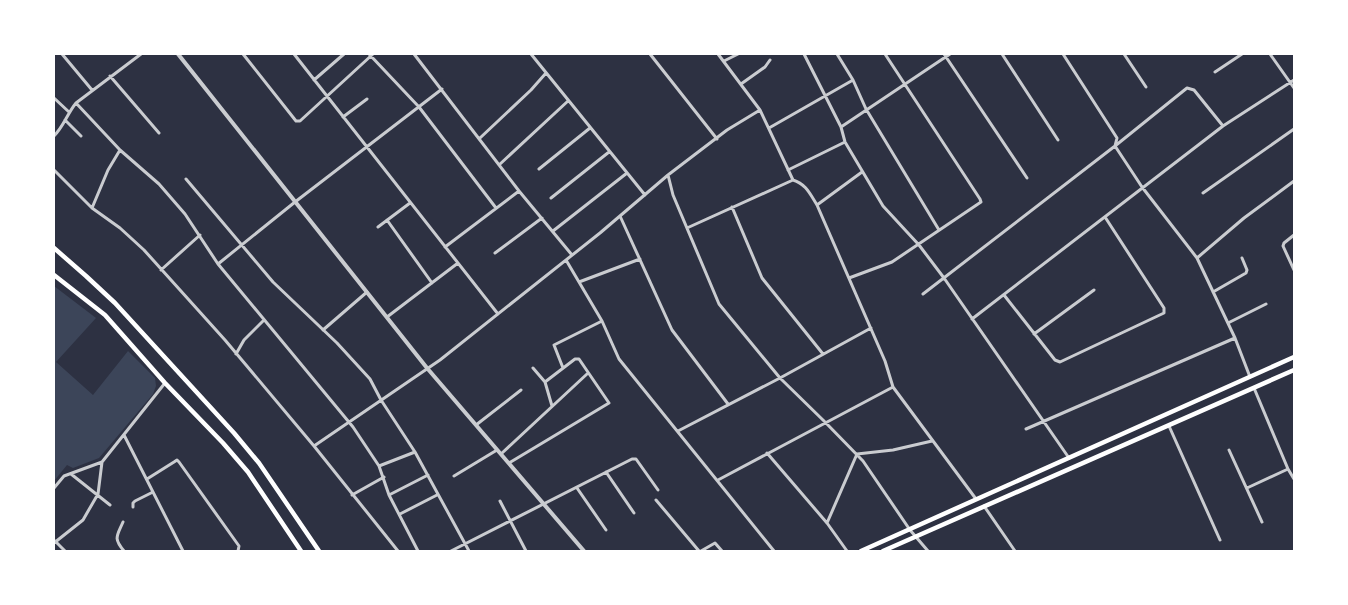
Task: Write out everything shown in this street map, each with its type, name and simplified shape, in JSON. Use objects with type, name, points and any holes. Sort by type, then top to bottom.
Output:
[{"type":"main road","points":[[54,248],[115,303],[234,433],[259,463],[318,551]]},
{"type":"main road","points":[[54,275],[105,315],[165,383],[223,443],[248,472],[301,551]]},
{"type":"main road","points":[[861,551],[1294,357]]},
{"type":"main road","points":[[883,551],[1294,370]]},
{"type":"street","points":[[62,54],[92,90]]},
{"type":"street","points":[[54,136],[62,128],[69,112],[76,104],[141,54]]},
{"type":"street","points":[[178,54],[427,368],[584,551]]},
{"type":"street","points":[[243,54],[296,122],[300,121],[328,97],[371,54],[419,107],[496,208]]},
{"type":"street","points":[[295,54],[498,314]]},
{"type":"street","points":[[314,80],[344,54]]},
{"type":"street","points":[[414,54],[519,191],[572,255]]},
{"type":"street","points":[[531,54],[645,195]]},
{"type":"street","points":[[650,54],[717,139]]},
{"type":"street","points":[[718,54],[760,110],[793,180]]},
{"type":"street","points":[[724,61],[738,54]]},
{"type":"street","points":[[804,54],[842,126],[845,142],[883,206],[919,245],[944,278],[1069,458]]},
{"type":"street","points":[[837,54],[853,80],[866,109],[939,230]]},
{"type":"street","points":[[848,278],[892,262],[979,204],[980,199],[885,54]]},
{"type":"street","points":[[842,126],[944,55],[950,54]]},
{"type":"street","points":[[1002,54],[1058,140]]},
{"type":"street","points":[[1063,54],[1117,138],[1116,146],[1142,188],[1197,258],[1235,338],[1250,377]]},
{"type":"street","points":[[1124,54],[1146,87]]},
{"type":"street","points":[[1215,72],[1242,54]]},
{"type":"street","points":[[1270,54],[1292,81],[1294,88]]},
{"type":"street","points":[[944,55],[1027,178]]},
{"type":"street","points":[[741,84],[765,67],[770,60]]},
{"type":"street","points":[[480,138],[531,90],[546,73]]},
{"type":"street","points":[[110,76],[159,133]]},
{"type":"street","points":[[769,128],[853,80]]},
{"type":"street","points":[[972,319],[1223,126],[1292,81]]},
{"type":"street","points":[[923,294],[1116,146],[1185,90],[1190,88],[1194,90],[1223,126]]},
{"type":"street","points":[[218,264],[241,244],[442,89]]},
{"type":"street","points":[[54,98],[69,112]]},
{"type":"street","points":[[343,117],[367,99]]},
{"type":"street","points":[[499,165],[568,101]]},
{"type":"street","points":[[76,104],[120,150],[159,184],[185,214],[218,264],[364,443],[379,466],[389,495],[418,551]]},
{"type":"street","points":[[314,446],[427,368],[566,260],[668,176],[717,139],[760,110]]},
{"type":"street","points":[[65,120],[81,136]]},
{"type":"street","points":[[539,169],[590,128]]},
{"type":"street","points":[[1203,193],[1294,129]]},
{"type":"street","points":[[788,170],[845,142]]},
{"type":"street","points":[[92,208],[108,170],[120,150]]},
{"type":"street","points":[[552,198],[609,152]]},
{"type":"street","points":[[54,170],[92,208],[120,228],[144,250],[314,446],[398,551]]},
{"type":"street","points":[[816,205],[862,172]]},
{"type":"street","points":[[553,231],[627,173]]},
{"type":"street","points":[[668,176],[673,195],[719,304],[780,378],[857,454],[910,530],[928,551]]},
{"type":"street","points":[[186,179],[273,282],[337,343],[370,379],[381,400],[415,452],[437,495],[470,551]]},
{"type":"street","points":[[687,228],[793,180],[801,182],[806,186],[871,328],[885,361],[893,387],[976,500]]},
{"type":"street","points":[[1197,258],[1244,218],[1294,181]]},
{"type":"street","points":[[445,247],[519,191]]},
{"type":"street","points":[[378,226],[410,203]]},
{"type":"street","points":[[732,207],[762,278],[823,354]]},
{"type":"street","points":[[620,216],[672,330],[728,404]]},
{"type":"street","points":[[1004,294],[1055,360],[1060,362],[1164,313],[1164,308],[1105,217]]},
{"type":"street","points":[[495,253],[542,218]]},
{"type":"street","points":[[387,220],[432,283]]},
{"type":"street","points":[[161,270],[200,235]]},
{"type":"street","points":[[1294,235],[1283,246],[1294,270]]},
{"type":"street","points":[[1213,292],[1246,273],[1247,270],[1242,258]]},
{"type":"street","points":[[566,260],[602,321],[619,359],[774,551]]},
{"type":"street","points":[[579,282],[640,260]]},
{"type":"street","points":[[387,317],[458,263]]},
{"type":"street","points":[[1034,334],[1094,290]]},
{"type":"street","points":[[323,330],[367,292]]},
{"type":"street","points":[[1228,323],[1266,304]]},
{"type":"street","points":[[236,354],[244,340],[264,320]]},
{"type":"street","points":[[563,368],[554,345],[602,321]]},
{"type":"street","points":[[678,431],[871,328]]},
{"type":"street","points":[[1026,429],[1235,338]]},
{"type":"street","points":[[509,463],[609,403],[577,358],[545,382]]},
{"type":"street","points":[[532,368],[545,382],[552,406]]},
{"type":"street","points":[[454,476],[499,452],[588,374]]},
{"type":"street","points":[[54,488],[64,476],[102,462],[165,383]]},
{"type":"street","points":[[718,480],[893,387]]},
{"type":"street","points":[[1254,387],[1288,469],[1294,479]]},
{"type":"street","points":[[476,425],[521,390]]},
{"type":"street","points":[[1168,426],[1220,540]]},
{"type":"street","points":[[124,435],[183,551]]},
{"type":"street","points":[[857,454],[893,450],[932,441]]},
{"type":"street","points":[[1229,450],[1262,522]]},
{"type":"street","points":[[379,466],[415,452]]},
{"type":"street","points":[[767,453],[827,523],[847,551]]},
{"type":"street","points":[[827,523],[857,454]]},
{"type":"street","points":[[451,551],[632,459],[636,459],[658,490]]},
{"type":"street","points":[[147,479],[177,460],[180,462],[239,546],[238,551]]},
{"type":"street","points":[[65,551],[54,542],[83,520],[98,494],[102,462]]},
{"type":"street","points":[[1247,488],[1288,469]]},
{"type":"street","points":[[606,472],[634,513]]},
{"type":"street","points":[[70,474],[110,505]]},
{"type":"street","points":[[389,495],[428,475]]},
{"type":"street","points":[[352,494],[384,477]]},
{"type":"street","points":[[577,488],[606,530]]},
{"type":"street","points":[[133,507],[135,501],[153,492]]},
{"type":"street","points":[[400,514],[437,495]]},
{"type":"street","points":[[656,500],[700,551],[715,543],[722,551]]},
{"type":"street","points":[[500,501],[526,551]]},
{"type":"street","points":[[984,506],[1015,551]]},
{"type":"street","points":[[123,522],[116,538],[124,551]]},
{"type":"shaded area","points":[[54,286],[96,318],[56,362],[93,395],[128,351],[155,378],[156,386],[153,394],[99,458],[73,468],[67,465],[54,481]]}]
